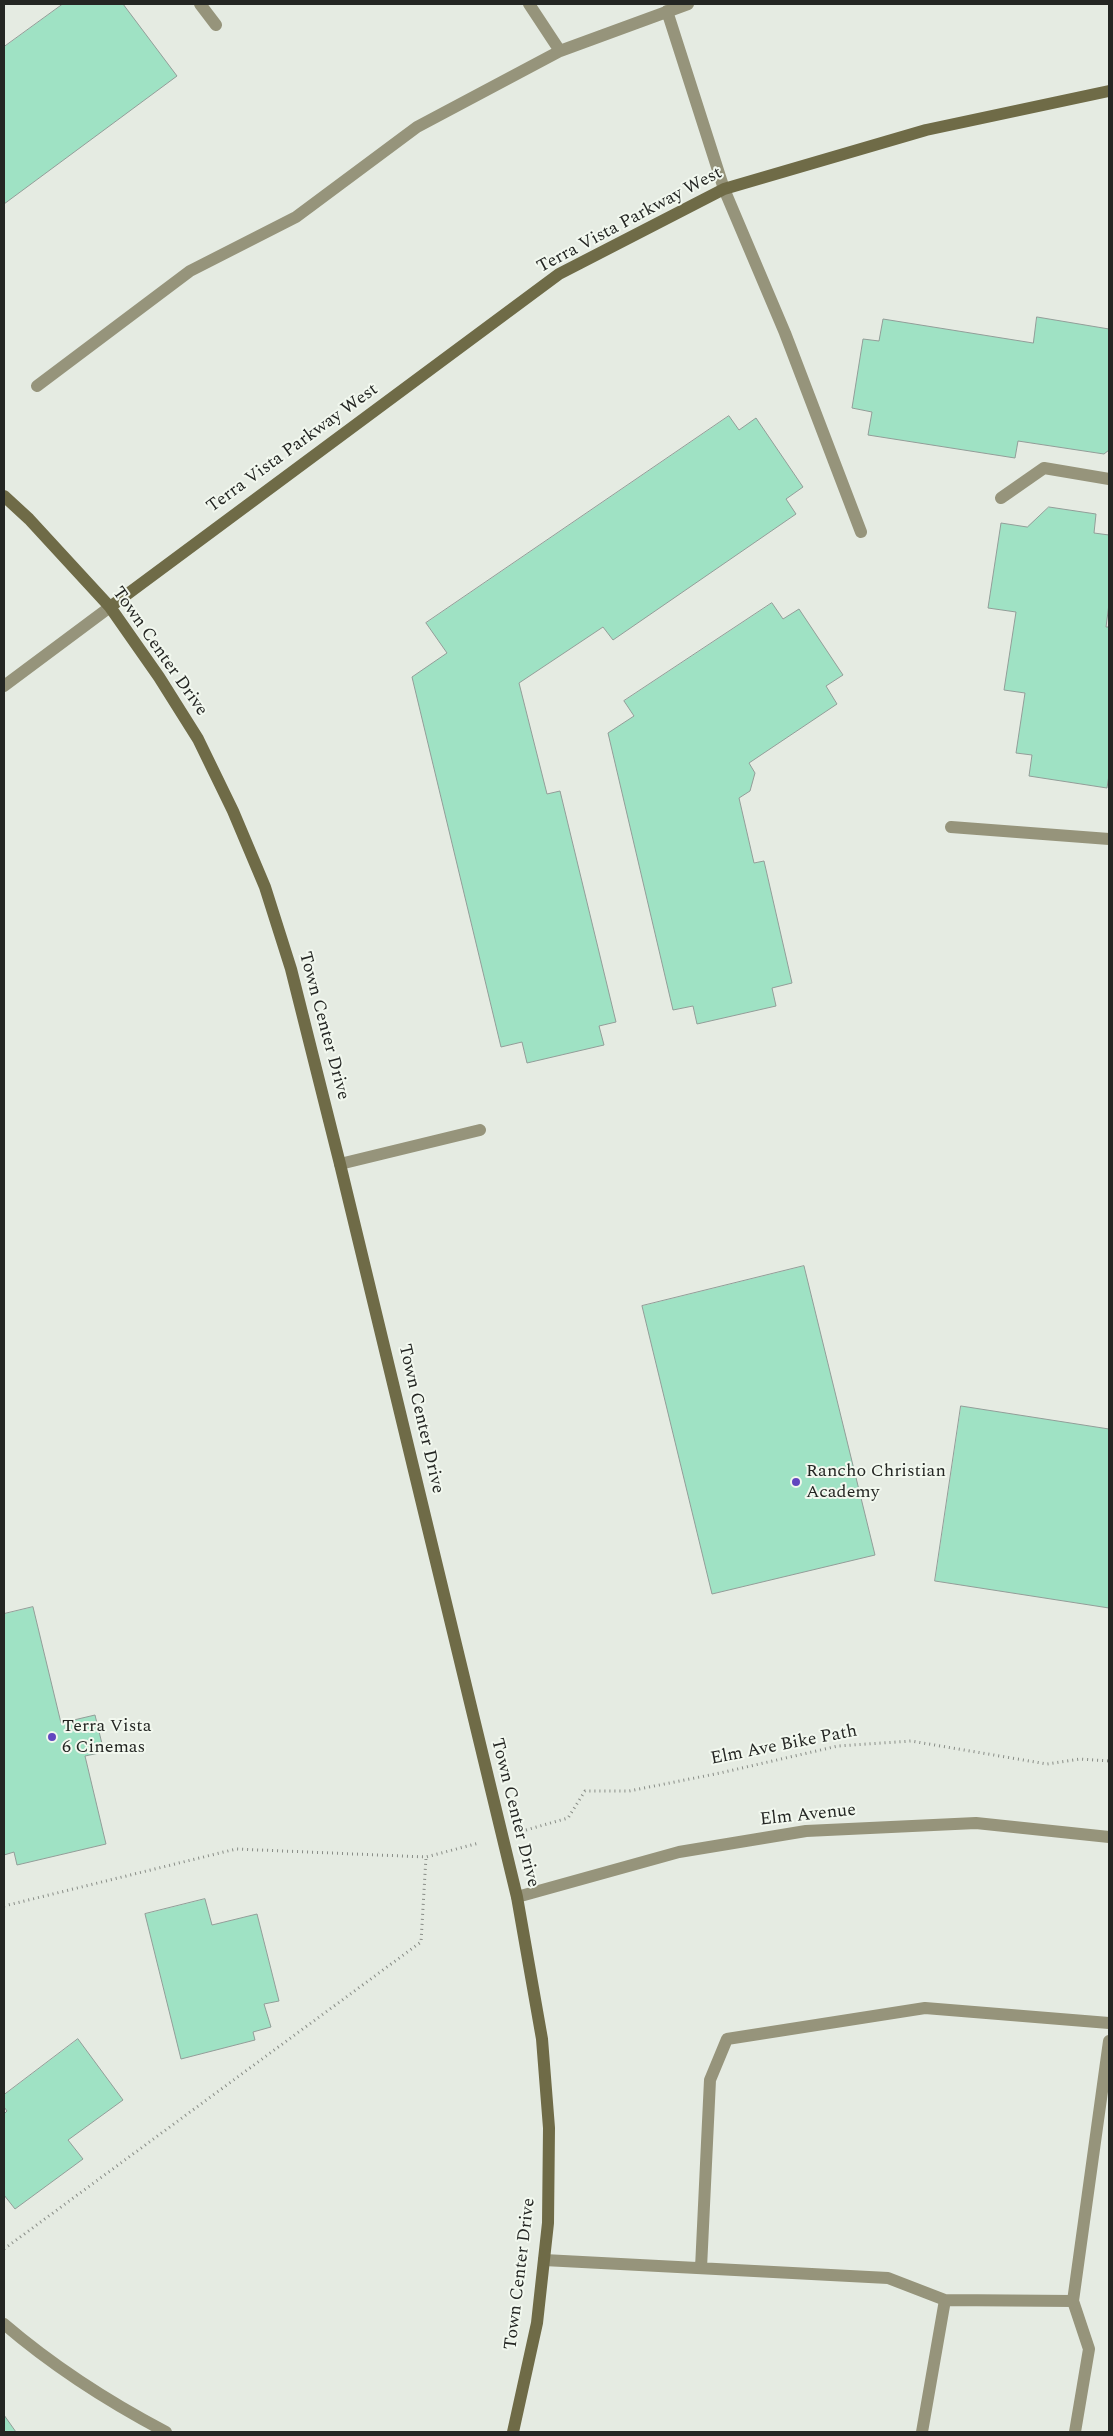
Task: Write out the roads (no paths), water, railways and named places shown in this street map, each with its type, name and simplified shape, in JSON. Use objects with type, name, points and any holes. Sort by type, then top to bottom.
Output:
[{"type":"street","points":[[200,4],[216,25]]},
{"type":"street","points":[[528,4],[560,51]]},
{"type":"street","points":[[37,386],[190,271],[296,217],[417,127],[560,51],[688,4]]},
{"type":"street","points":[[667,12],[724,188],[785,333],[861,532]]},
{"type":"street","name":"Terra Vista Parkway West","points":[[110,607],[559,274],[724,188],[926,130],[1109,91]]},
{"type":"street","points":[[1001,498],[1044,468],[1109,479]]},
{"type":"street","name":"Town Center Drive","points":[[4,496],[48,539],[110,607],[159,677],[198,740],[233,811],[265,887],[291,969],[517,1897],[542,2039],[548,2128],[548,2223],[537,2323],[513,2432]]},
{"type":"street","points":[[4,686],[110,607]]},
{"type":"street","points":[[951,827],[1109,839]]},
{"type":"street","points":[[340,1164],[480,1130]]},
{"type":"street","name":"Elm Avenue","points":[[517,1897],[679,1852],[806,1831],[976,1823],[1109,1837]]},
{"type":"street","points":[[701,2268],[710,2080],[727,2039],[925,2008],[1109,2023]]},
{"type":"street","points":[[1075,2432],[1089,2349],[1073,2301],[1109,2041]]},
{"type":"street","points":[[544,2260],[888,2278],[944,2300],[1073,2301]]},
{"type":"street","points":[[922,2432],[944,2300]]},
{"type":"street","points":[[4,2324],[20,2338],[121,2409],[166,2432]]},
{"type":"place","name":"Rancho Christian Academy","points":[[796,1482]]},
{"type":"place","name":"Terra Vista 6 Cinemas","points":[[52,1737]]}]
